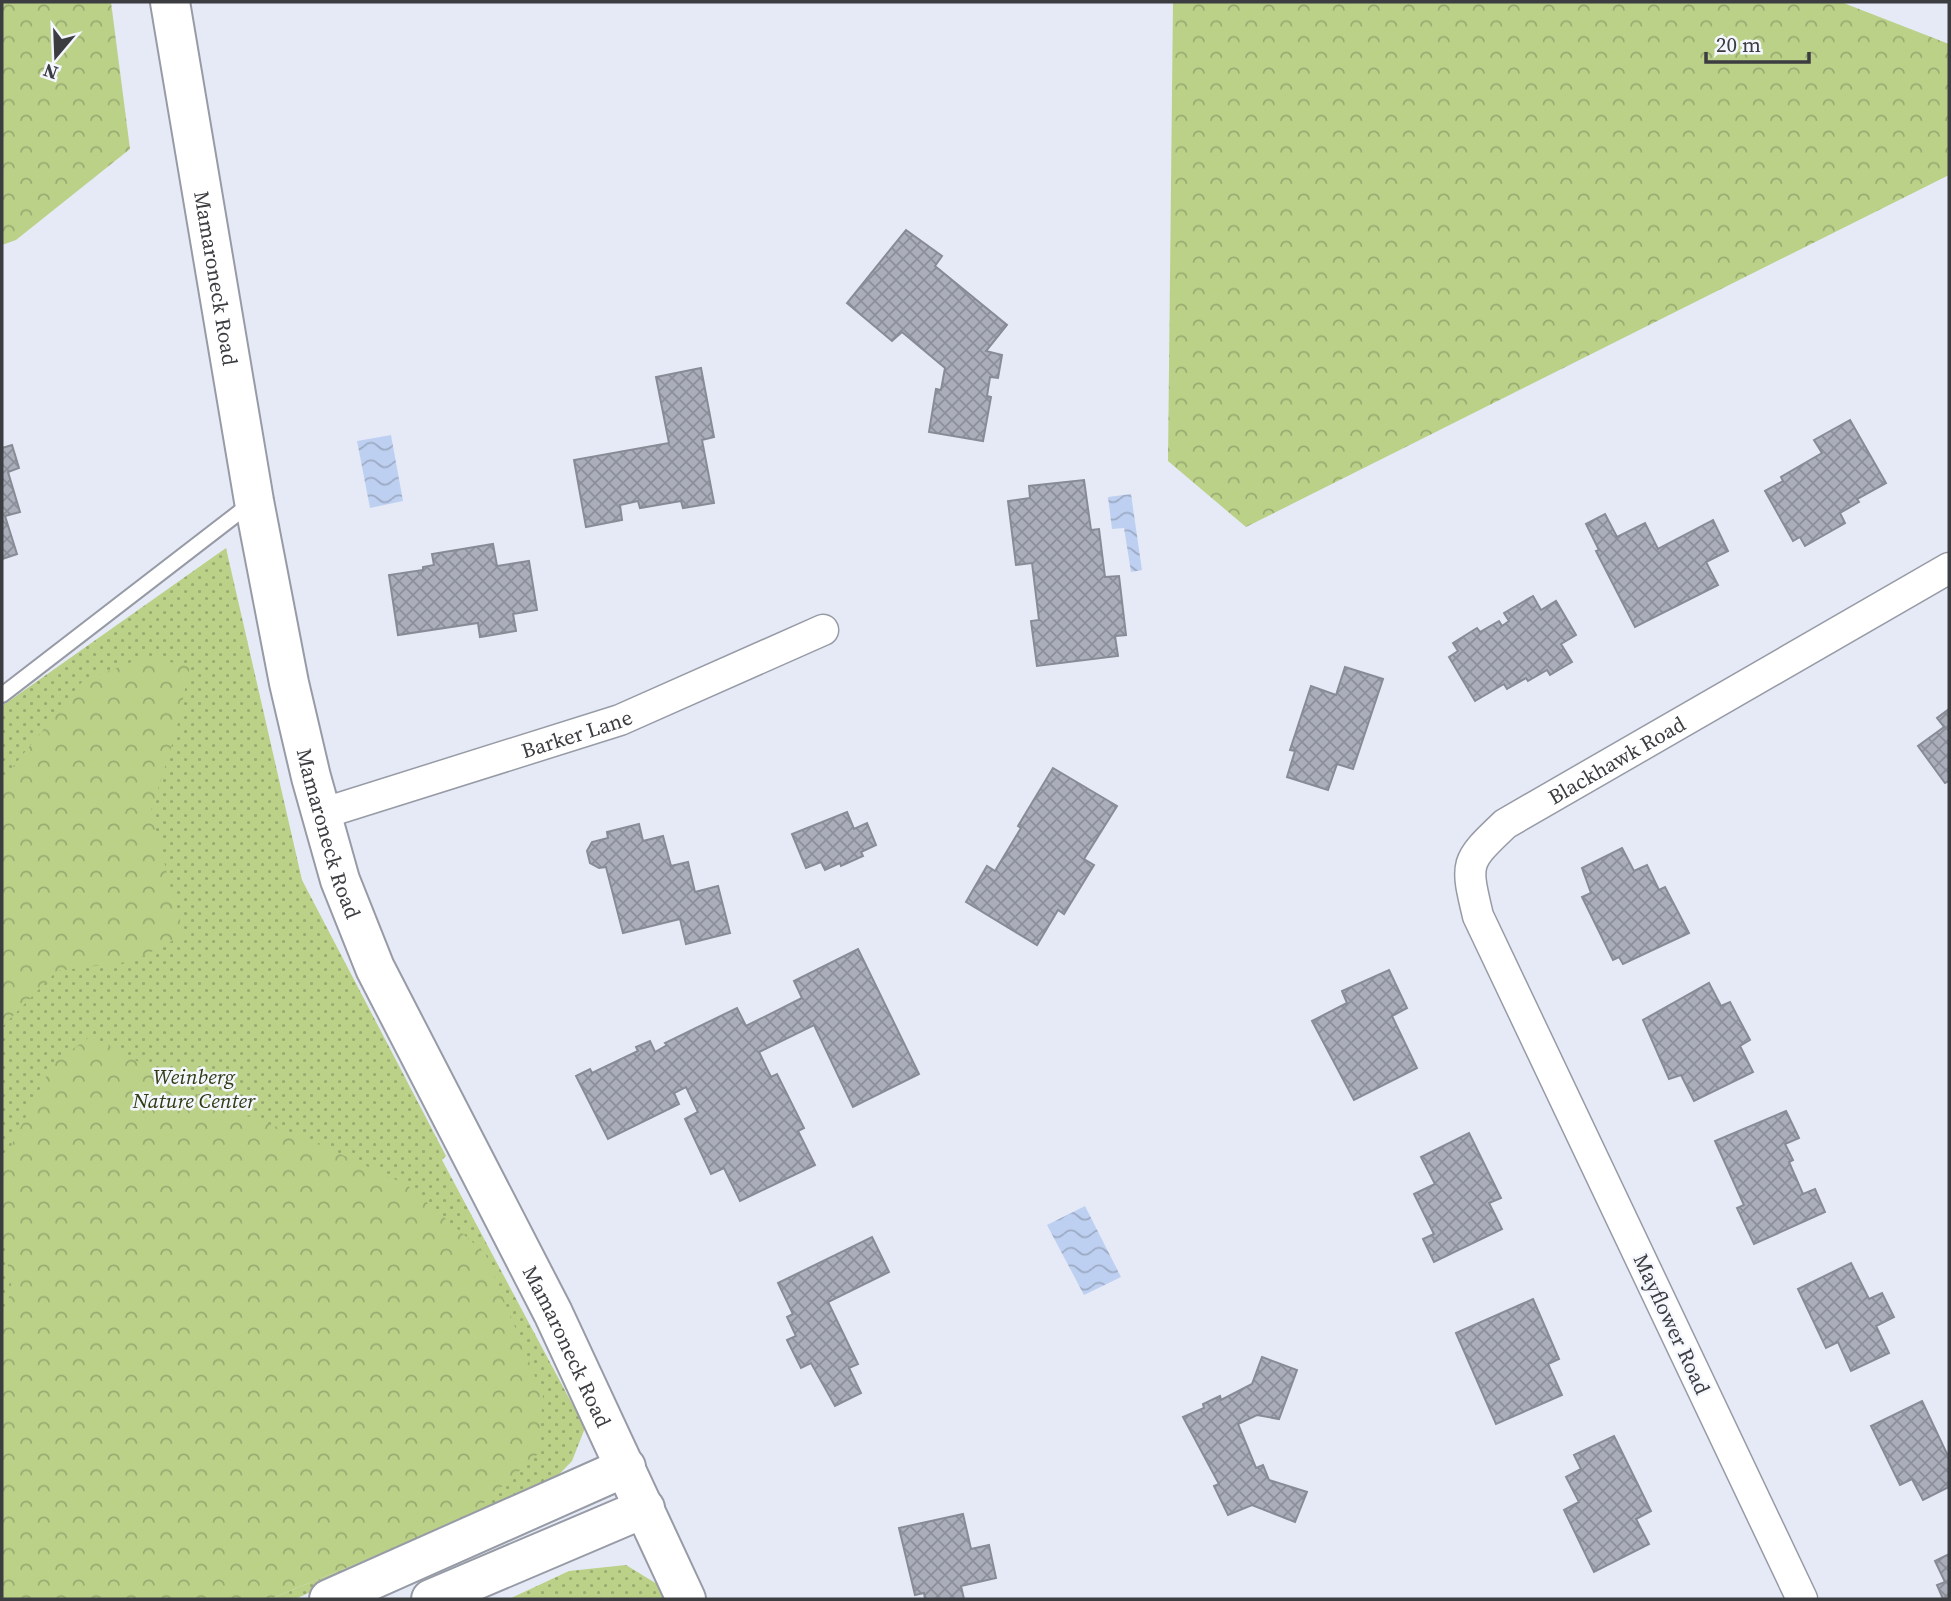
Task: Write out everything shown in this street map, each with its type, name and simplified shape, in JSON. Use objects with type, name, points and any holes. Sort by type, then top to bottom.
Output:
[{"type":"main road","name":"Mamaroneck Road","points":[[170,2],[254,501],[289,683],[340,880],[375,968],[514,1236],[686,1599]]},
{"type":"main road","points":[[329,1599],[625,1467]]},
{"type":"main road","points":[[431,1599],[645,1508]]},
{"type":"street","name":"Blackhawk Road","points":[[1541,1049],[1478,916],[1469,877],[1470,864],[1475,853],[1505,824],[1949,568]]},
{"type":"street","name":"Barker Lane","points":[[321,814],[621,720],[822,630]]},
{"type":"street","name":"Mayflower Road","points":[[1541,1049],[1802,1599]]},
{"type":"lane","points":[[2,695],[254,501]]},
{"type":"green space","points":[[2,2],[111,2],[130,149],[16,240],[2,245]]},
{"type":"green space","points":[[1173,2],[1841,2],[1949,44],[1949,175],[1246,527],[1168,461]]},
{"type":"green space","name":"Weinberg Nature Center","points":[[226,548],[302,880],[446,1156],[442,1160],[585,1428],[572,1461],[544,1490],[295,1599],[270,1599],[466,1519],[2,1432],[2,706]]},
{"type":"green space","points":[[144,657],[190,666],[176,732],[151,811],[183,935],[134,961],[57,971],[2,1027],[2,780],[82,682]]},
{"type":"green space","points":[[91,1036],[215,1104],[304,1137],[407,1185],[485,1253],[543,1396],[538,1454],[466,1519],[270,1599],[2,1599],[2,1312],[12,1290],[2,1231],[2,1164],[53,1063]]},
{"type":"green space","points":[[626,1565],[657,1584],[664,1599],[509,1599],[569,1571]]},
{"type":"water","points":[[391,435],[403,501],[370,508],[357,441]]},
{"type":"water","points":[[1131,494],[1142,570],[1131,572],[1124,528],[1112,529],[1108,497]]},
{"type":"water","points":[[1085,1206],[1121,1277],[1084,1295],[1047,1225]]},
{"type":"building","points":[[906,230],[942,256],[935,266],[1007,325],[986,351],[1002,355],[998,378],[990,377],[987,396],[991,397],[983,441],[929,432],[936,389],[941,390],[945,368],[902,332],[892,341],[847,303]]},
{"type":"building","points":[[701,368],[714,437],[702,440],[714,503],[683,508],[681,501],[640,508],[638,501],[620,505],[622,520],[586,527],[574,460],[669,443],[656,377]]},
{"type":"building","points":[[1850,420],[1886,483],[1857,499],[1859,502],[1840,513],[1845,523],[1805,546],[1800,537],[1793,541],[1765,491],[1783,481],[1781,477],[1822,453],[1814,440]]},
{"type":"building","points":[[12,445],[19,468],[8,472],[20,512],[5,516],[17,554],[2,559],[2,448]]},
{"type":"building","points":[[1084,480],[1091,530],[1099,529],[1105,577],[1119,576],[1126,635],[1115,636],[1118,656],[1037,666],[1031,621],[1039,620],[1032,563],[1016,565],[1008,501],[1030,498],[1029,486]]},
{"type":"building","points":[[1605,514],[1617,537],[1645,523],[1658,549],[1713,520],[1728,551],[1706,562],[1718,585],[1635,627],[1596,551],[1599,550],[1586,524]]},
{"type":"building","points":[[493,544],[497,566],[529,561],[537,610],[513,614],[516,631],[480,637],[478,623],[398,635],[389,575],[423,570],[423,567],[434,565],[432,554]]},
{"type":"building","points":[[1533,596],[1541,610],[1556,601],[1576,635],[1561,644],[1572,662],[1550,675],[1547,670],[1507,689],[1504,684],[1475,701],[1449,657],[1458,651],[1453,643],[1477,628],[1480,632],[1499,621],[1502,626],[1509,621],[1504,613]]},
{"type":"building","points":[[1345,667],[1383,679],[1353,769],[1337,764],[1328,790],[1287,777],[1295,751],[1290,750],[1311,686],[1336,695]]},
{"type":"building","points":[[1949,709],[1949,781],[1945,783],[1918,746],[1944,727],[1937,718]]},
{"type":"building","points":[[1053,768],[1117,806],[1084,859],[1094,865],[1064,914],[1058,910],[1037,945],[966,902],[987,866],[995,871]]},
{"type":"building","points":[[847,812],[854,829],[867,823],[876,845],[861,852],[863,856],[841,866],[840,863],[825,870],[821,862],[806,868],[792,834]]},
{"type":"building","points":[[639,824],[643,841],[663,836],[671,866],[688,862],[695,892],[718,886],[730,933],[686,944],[680,919],[623,933],[606,867],[599,868],[590,863],[587,851],[592,842],[608,838],[607,832]]},
{"type":"building","points":[[1622,848],[1634,871],[1647,865],[1659,890],[1665,887],[1689,933],[1623,964],[1619,957],[1613,960],[1582,897],[1591,893],[1582,868]]},
{"type":"building","points":[[858,949],[919,1074],[853,1107],[814,1025],[759,1052],[771,1077],[777,1074],[804,1128],[798,1131],[815,1165],[740,1201],[724,1168],[711,1174],[685,1119],[698,1112],[686,1087],[674,1093],[679,1104],[608,1139],[576,1076],[590,1069],[592,1073],[638,1051],[636,1047],[650,1041],[655,1052],[667,1045],[665,1043],[737,1008],[746,1026],[802,998],[794,981]]},
{"type":"building","points":[[1389,970],[1407,1008],[1392,1016],[1417,1068],[1354,1100],[1312,1021],[1347,1003],[1342,991]]},
{"type":"building","points":[[1709,983],[1721,1006],[1730,1002],[1750,1040],[1740,1046],[1753,1072],[1694,1101],[1681,1075],[1669,1079],[1643,1020]]},
{"type":"building","points":[[1786,1111],[1799,1138],[1785,1144],[1793,1160],[1789,1162],[1803,1194],[1815,1189],[1825,1212],[1754,1244],[1737,1208],[1744,1205],[1715,1141]]},
{"type":"building","points":[[1469,1133],[1501,1198],[1489,1203],[1502,1229],[1434,1262],[1423,1239],[1434,1234],[1414,1194],[1435,1184],[1421,1157]]},
{"type":"building","points":[[872,1237],[889,1272],[828,1302],[858,1364],[849,1368],[861,1393],[835,1406],[811,1363],[801,1368],[787,1340],[796,1336],[787,1317],[793,1314],[778,1283]]},
{"type":"building","points":[[1851,1263],[1869,1299],[1882,1293],[1894,1317],[1876,1326],[1889,1353],[1851,1371],[1838,1342],[1826,1348],[1798,1289]]},
{"type":"building","points":[[1533,1299],[1559,1359],[1548,1364],[1562,1395],[1496,1424],[1456,1333]]},
{"type":"building","points":[[1262,1357],[1297,1370],[1279,1419],[1257,1415],[1238,1424],[1256,1468],[1263,1465],[1269,1480],[1307,1492],[1295,1522],[1252,1505],[1228,1515],[1214,1486],[1219,1484],[1183,1417],[1204,1408],[1203,1404],[1220,1396],[1221,1400],[1252,1384]]},
{"type":"building","points":[[1922,1401],[1947,1454],[1949,1453],[1949,1487],[1923,1500],[1912,1479],[1900,1485],[1871,1426]]},
{"type":"building","points":[[1614,1436],[1651,1511],[1636,1519],[1649,1544],[1594,1572],[1564,1510],[1579,1502],[1566,1477],[1581,1469],[1574,1455]]},
{"type":"building","points":[[963,1514],[971,1549],[989,1545],[996,1578],[961,1586],[964,1599],[925,1599],[924,1593],[915,1595],[899,1528]]},
{"type":"building","points":[[1949,1554],[1949,1599],[1943,1599],[1937,1585],[1945,1582],[1935,1561]]}]
